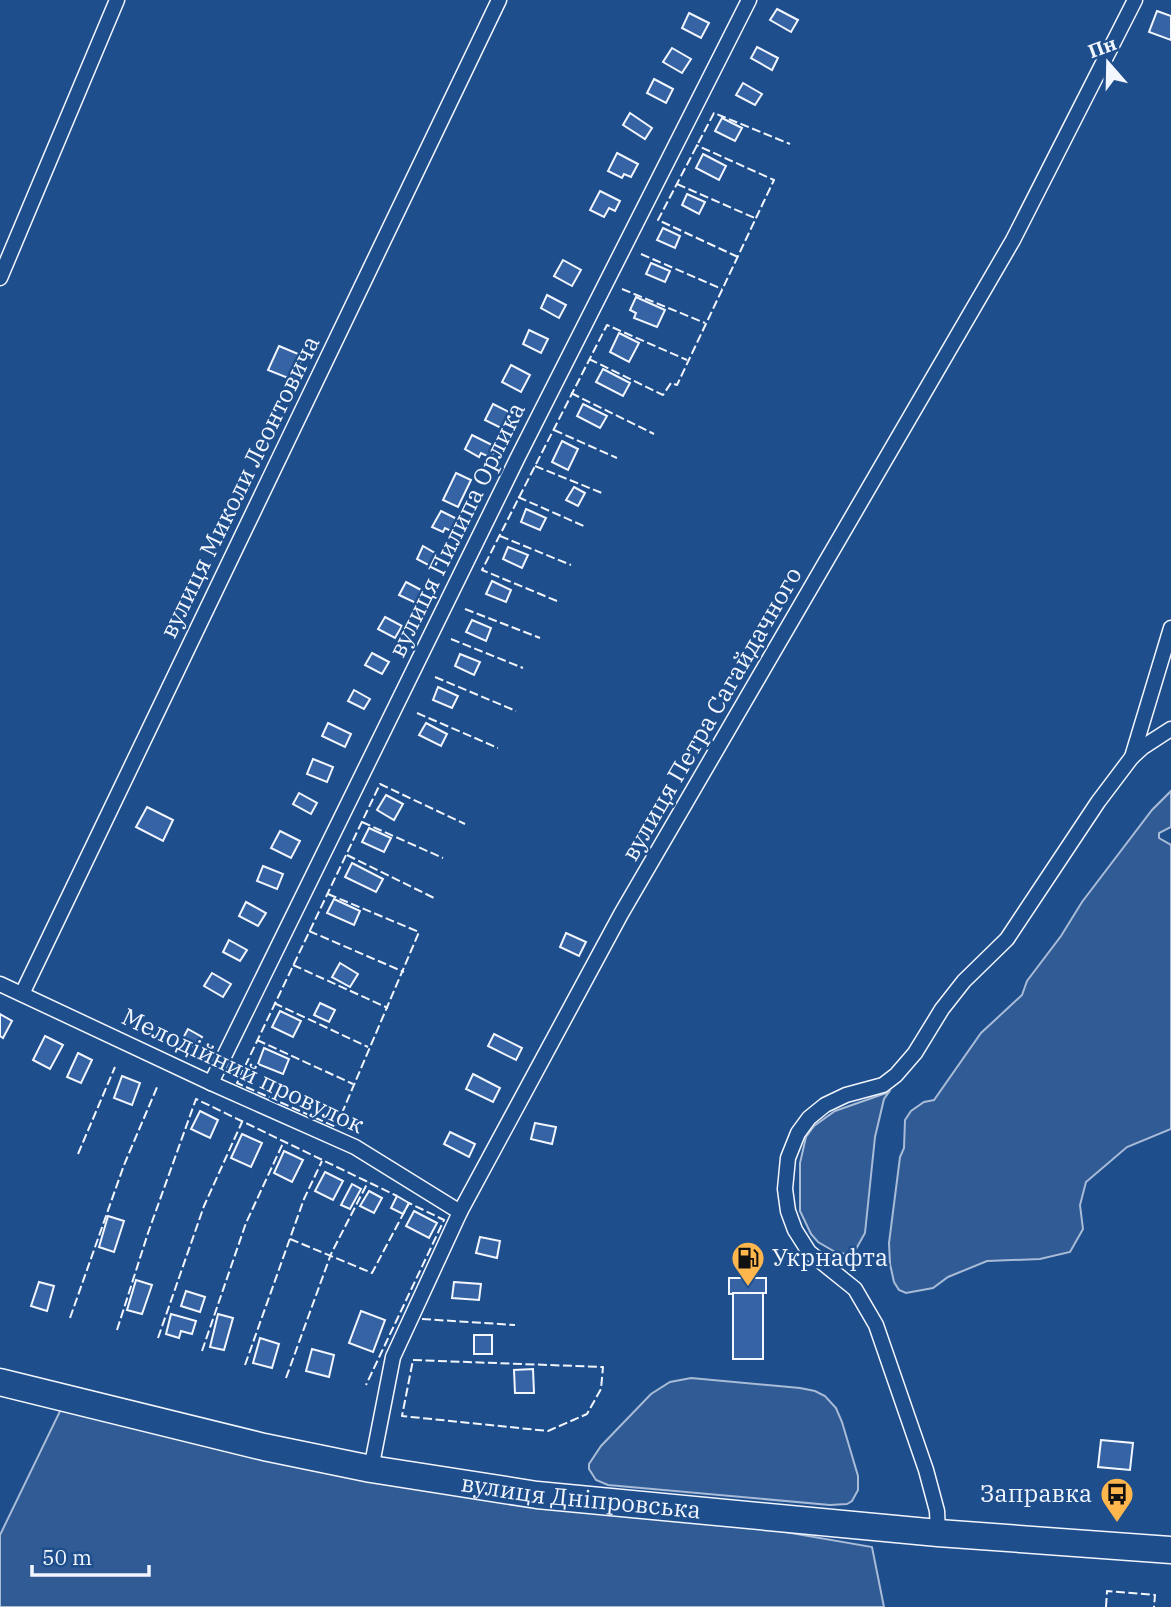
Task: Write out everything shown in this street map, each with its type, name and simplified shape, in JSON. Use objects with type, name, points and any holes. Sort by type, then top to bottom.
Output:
[{"type":"highway","name":"вулиця Дніпровська","points":[[0,1382],[264,1447],[371,1469],[537,1495],[938,1533],[1171,1550]]},
{"type":"street","points":[[0,278],[117,0]]},
{"type":"street","name":"вулиця Миколи Леонтовича","points":[[22,993],[499,0]]},
{"type":"street","name":"вулиця Пилипа Орлика","points":[[211,1083],[525,444],[750,0]]},
{"type":"street","name":"вулиця Петра Сагайдачного","points":[[371,1469],[393,1357],[460,1212],[621,914],[1013,240],[1135,0]]},
{"type":"street","points":[[1132,757],[1171,628]]},
{"type":"street","points":[[938,1533],[937,1511],[926,1470],[876,1325],[855,1289],[809,1252],[795,1230],[788,1211],[785,1189],[788,1158],[798,1133],[809,1118],[825,1105],[846,1095],[883,1085],[915,1053],[942,1009],[964,981],[1007,939],[1132,757],[1171,729]]},
{"type":"street","name":"Мелодійний провулок","points":[[0,984],[355,1147],[460,1212]]},
{"type":"shaded area","points":[[1171,791],[1171,827],[1159,833],[1159,838],[1171,845],[1171,1129],[1127,1147],[1086,1182],[1080,1205],[1083,1229],[1070,1252],[1040,1259],[987,1261],[948,1277],[933,1288],[906,1293],[899,1290],[894,1282],[890,1264],[889,1243],[900,1157],[904,1148],[905,1120],[911,1111],[924,1102],[934,1100],[981,1033],[1022,995],[1027,981],[1061,936],[1082,902],[1152,810]]},
{"type":"shaded area","points":[[889,1092],[884,1099],[875,1137],[865,1233],[850,1254],[837,1253],[818,1242],[800,1211],[800,1163],[806,1137],[814,1126],[835,1111]]},
{"type":"shaded area","points":[[691,1378],[800,1388],[825,1396],[836,1408],[842,1422],[858,1476],[858,1490],[852,1501],[830,1505],[608,1485],[596,1480],[589,1464],[601,1446],[651,1394],[670,1382]]},
{"type":"shaded area","points":[[62,1407],[872,1547],[884,1607],[0,1607],[0,1535]]},
{"type":"building","points":[[777,9],[798,20],[791,32],[770,20]]},
{"type":"building","points":[[1157,11],[1171,16],[1171,40],[1149,32]]},
{"type":"building","points":[[689,13],[709,23],[701,38],[682,28]]},
{"type":"building","points":[[757,47],[778,58],[772,70],[751,58]]},
{"type":"building","points":[[672,48],[691,59],[682,73],[663,62]]},
{"type":"building","points":[[654,79],[673,89],[666,103],[647,93]]},
{"type":"building","points":[[743,83],[762,94],[755,105],[736,95]]},
{"type":"building","points":[[630,113],[652,128],[645,139],[623,125]]},
{"type":"building","points":[[722,118],[742,128],[735,141],[715,131]]},
{"type":"building","points":[[617,153],[638,164],[631,177],[624,174],[622,178],[608,171]]},
{"type":"building","points":[[703,154],[726,166],[719,180],[696,168]]},
{"type":"building","points":[[600,191],[620,201],[615,211],[609,208],[604,217],[590,210]]},
{"type":"building","points":[[687,194],[705,202],[699,214],[682,205]]},
{"type":"building","points":[[663,228],[680,236],[675,248],[657,240]]},
{"type":"building","points":[[563,260],[581,270],[572,286],[554,276]]},
{"type":"building","points":[[651,263],[670,271],[665,282],[646,274]]},
{"type":"building","points":[[547,295],[566,305],[559,318],[541,308]]},
{"type":"building","points":[[636,297],[665,310],[657,327],[634,318],[636,313],[630,310]]},
{"type":"building","points":[[529,330],[548,339],[541,353],[523,344]]},
{"type":"building","points":[[619,333],[639,343],[629,362],[610,352]]},
{"type":"building","points":[[279,346],[303,356],[293,380],[268,370]]},
{"type":"building","points":[[511,365],[530,375],[521,392],[502,382]]},
{"type":"building","points":[[603,369],[630,383],[623,396],[596,382]]},
{"type":"building","points":[[493,404],[511,413],[503,429],[485,420]]},
{"type":"building","points":[[583,404],[607,416],[600,428],[577,416]]},
{"type":"building","points":[[472,435],[496,447],[491,458],[481,453],[479,457],[465,449]]},
{"type":"building","points":[[562,441],[578,449],[568,470],[552,462]]},
{"type":"building","points":[[456,473],[471,480],[458,507],[443,500]]},
{"type":"building","points":[[574,487],[585,493],[578,506],[566,500]]},
{"type":"building","points":[[526,509],[546,518],[540,530],[521,522]]},
{"type":"building","points":[[441,511],[457,519],[451,531],[445,528],[443,532],[432,527]]},
{"type":"building","points":[[423,546],[440,556],[434,568],[417,559]]},
{"type":"building","points":[[508,547],[528,555],[522,568],[503,559]]},
{"type":"building","points":[[492,581],[511,590],[506,602],[486,594]]},
{"type":"building","points":[[406,582],[423,591],[416,603],[399,595]]},
{"type":"building","points":[[385,617],[402,626],[395,638],[378,629]]},
{"type":"building","points":[[472,620],[491,628],[486,641],[466,632]]},
{"type":"building","points":[[372,653],[389,662],[382,674],[365,665]]},
{"type":"building","points":[[460,654],[480,662],[474,675],[455,666]]},
{"type":"building","points":[[438,687],[458,696],[452,708],[433,700]]},
{"type":"building","points":[[354,690],[370,699],[364,709],[348,701]]},
{"type":"building","points":[[328,723],[351,734],[345,747],[322,736]]},
{"type":"building","points":[[426,723],[447,734],[441,746],[419,735]]},
{"type":"building","points":[[313,759],[333,767],[327,782],[307,774]]},
{"type":"building","points":[[299,793],[317,803],[311,814],[293,804]]},
{"type":"building","points":[[386,795],[403,804],[394,820],[377,810]]},
{"type":"building","points":[[147,807],[173,820],[163,841],[136,827]]},
{"type":"building","points":[[369,828],[391,838],[384,852],[362,842]]},
{"type":"building","points":[[280,831],[300,841],[291,858],[271,848]]},
{"type":"building","points":[[352,863],[383,879],[376,892],[345,877]]},
{"type":"building","points":[[263,866],[283,874],[277,889],[257,881]]},
{"type":"building","points":[[334,899],[360,911],[354,925],[327,913]]},
{"type":"building","points":[[246,902],[266,913],[258,926],[239,916]]},
{"type":"building","points":[[566,933],[586,942],[579,956],[560,947]]},
{"type":"building","points":[[229,940],[247,950],[240,961],[223,952]]},
{"type":"building","points":[[340,963],[358,974],[350,987],[332,977]]},
{"type":"building","points":[[212,973],[231,984],[223,997],[204,986]]},
{"type":"building","points":[[320,1003],[335,1010],[329,1022],[314,1015]]},
{"type":"building","points":[[280,1011],[301,1021],[293,1037],[272,1027]]},
{"type":"building","points":[[0,1014],[12,1021],[3,1038],[0,1036]]},
{"type":"building","points":[[188,1029],[202,1037],[196,1048],[182,1040]]},
{"type":"building","points":[[494,1034],[522,1048],[516,1060],[488,1046]]},
{"type":"building","points":[[45,1036],[63,1045],[50,1069],[33,1060]]},
{"type":"building","points":[[264,1048],[289,1059],[283,1074],[258,1064]]},
{"type":"building","points":[[78,1053],[92,1060],[81,1083],[67,1077]]},
{"type":"building","points":[[473,1074],[500,1088],[493,1102],[466,1089]]},
{"type":"building","points":[[122,1076],[140,1083],[132,1105],[114,1098]]},
{"type":"building","points":[[200,1111],[218,1120],[210,1138],[191,1129]]},
{"type":"building","points":[[535,1123],[556,1127],[552,1144],[531,1139]]},
{"type":"building","points":[[450,1132],[475,1144],[469,1157],[444,1144]]},
{"type":"building","points":[[242,1134],[262,1143],[251,1167],[231,1158]]},
{"type":"building","points":[[284,1151],[303,1160],[292,1182],[274,1173]]},
{"type":"building","points":[[325,1172],[343,1181],[333,1200],[315,1191]]},
{"type":"building","points":[[352,1184],[361,1189],[350,1209],[341,1205]]},
{"type":"building","points":[[369,1191],[382,1198],[374,1213],[360,1206]]},
{"type":"building","points":[[397,1196],[409,1203],[403,1214],[391,1208]]},
{"type":"building","points":[[414,1211],[437,1223],[429,1238],[406,1226]]},
{"type":"building","points":[[108,1216],[124,1221],[114,1252],[99,1247]]},
{"type":"building","points":[[480,1237],[500,1241],[497,1258],[476,1253]]},
{"type":"building","points":[[729,1278],[766,1278],[766,1293],[729,1294]]},
{"type":"building","points":[[136,1280],[152,1285],[142,1314],[127,1310]]},
{"type":"building","points":[[39,1282],[54,1286],[47,1311],[31,1306]]},
{"type":"building","points":[[454,1282],[481,1284],[479,1300],[452,1298]]},
{"type":"building","points":[[186,1291],[205,1297],[200,1312],[181,1306]]},
{"type":"building","points":[[733,1293],[763,1293],[763,1359],[733,1359]]},
{"type":"building","points":[[361,1311],[385,1320],[373,1352],[349,1343]]},
{"type":"building","points":[[171,1314],[196,1321],[192,1334],[181,1331],[179,1338],[166,1334]]},
{"type":"building","points":[[218,1314],[233,1318],[224,1350],[210,1347]]},
{"type":"building","points":[[474,1335],[492,1335],[492,1354],[474,1354]]},
{"type":"building","points":[[260,1338],[279,1344],[272,1368],[253,1363]]},
{"type":"building","points":[[312,1349],[334,1355],[329,1377],[306,1371]]},
{"type":"building","points":[[533,1369],[534,1393],[515,1393],[514,1370]]},
{"type":"building","points":[[1101,1440],[1133,1443],[1130,1470],[1098,1467]]},
{"type":"fence","points":[[738,257],[658,220],[714,113],[790,144]]},
{"type":"fence","points":[[589,359],[663,395],[671,383],[677,385],[774,180],[696,145]]},
{"type":"fence","points":[[677,184],[757,219]]},
{"type":"fence","points":[[641,254],[722,289]]},
{"type":"fence","points":[[622,289],[705,323]]},
{"type":"fence","points":[[557,601],[482,570],[607,325],[687,360]]},
{"type":"fence","points":[[571,393],[654,434]]},
{"type":"fence","points":[[554,430],[617,458]]},
{"type":"fence","points":[[535,466],[602,493]]},
{"type":"fence","points":[[518,497],[586,527]]},
{"type":"fence","points":[[500,536],[571,565]]},
{"type":"fence","points":[[465,609],[540,638]]},
{"type":"fence","points":[[451,639],[523,668]]},
{"type":"fence","points":[[435,677],[516,711]]},
{"type":"fence","points":[[417,713],[498,748]]},
{"type":"fence","points":[[328,894],[419,932],[336,1127],[237,1083],[380,784],[465,824]]},
{"type":"fence","points":[[362,822],[443,858]]},
{"type":"fence","points":[[347,855],[434,898]]},
{"type":"fence","points":[[309,931],[404,972]]},
{"type":"fence","points":[[293,965],[388,1008]]},
{"type":"fence","points":[[274,1003],[368,1047]]},
{"type":"fence","points":[[257,1040],[353,1084]]},
{"type":"fence","points":[[78,1154],[115,1067]]},
{"type":"fence","points":[[70,1318],[124,1165],[158,1085]]},
{"type":"fence","points":[[117,1330],[196,1099],[397,1196]]},
{"type":"fence","points":[[158,1338],[204,1206],[242,1122]]},
{"type":"fence","points":[[202,1351],[246,1223],[284,1141]]},
{"type":"fence","points":[[245,1365],[304,1199],[322,1161]]},
{"type":"fence","points":[[286,1378],[331,1254],[368,1182]]},
{"type":"fence","points":[[290,1239],[372,1273],[409,1203],[444,1220],[366,1385]]},
{"type":"fence","points":[[422,1319],[515,1325]]},
{"type":"fence","points":[[413,1360],[603,1367],[601,1389],[587,1414],[548,1431],[402,1416],[413,1360]]},
{"type":"fence","points":[[1106,1607],[1107,1591],[1155,1595],[1154,1607]]},
{"type":"place","name":"Укрнафта","points":[[748,1288]]},
{"type":"place","name":"Заправка","points":[[1117,1524]]}]
